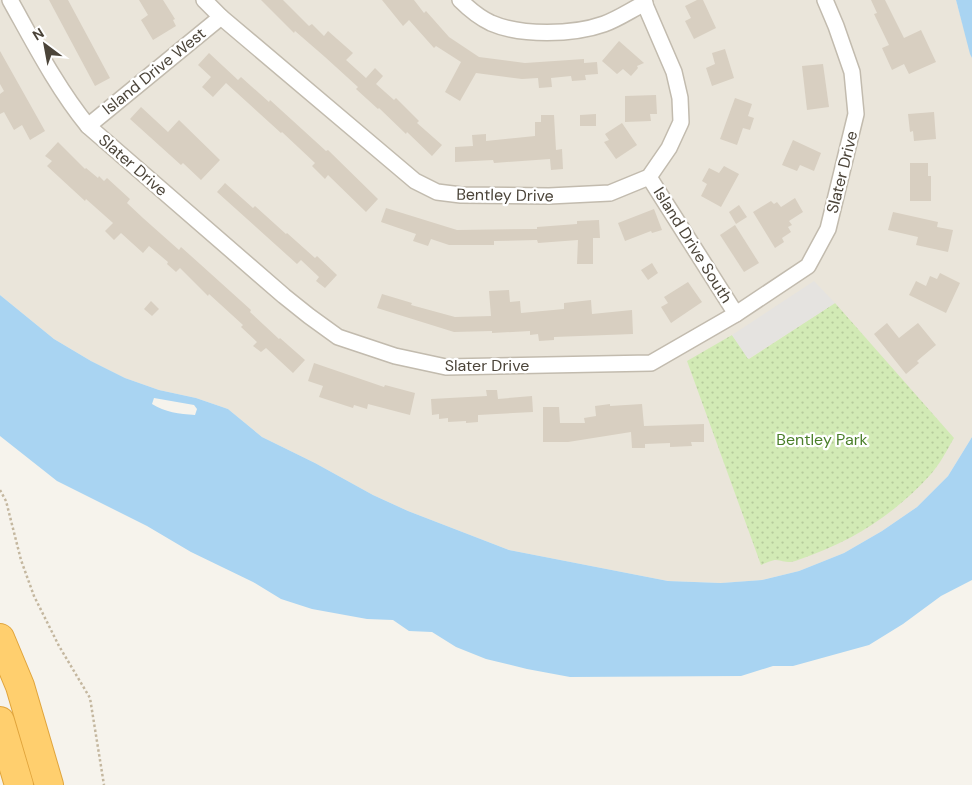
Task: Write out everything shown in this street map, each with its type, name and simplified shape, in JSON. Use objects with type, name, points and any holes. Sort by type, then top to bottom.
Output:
[{"type":"highway","points":[[0,638],[59,785]]},
{"type":"highway","points":[[20,686],[48,785]]},
{"type":"highway","points":[[0,721],[19,785]]},
{"type":"highway","points":[[0,729],[10,785]]},
{"type":"street","name":"Slater Drive","points":[[10,0],[63,93],[88,126],[309,316],[338,337],[395,356],[446,367],[651,363],[736,314],[808,266],[828,229],[856,114],[852,72],[825,0]]},
{"type":"street","name":"Bentley Drive","points":[[204,0],[221,17],[415,182],[437,192],[461,195],[549,196],[610,194],[650,177]]},
{"type":"street","points":[[460,0],[473,13],[491,23],[512,29],[539,32],[579,31],[604,24],[644,2],[674,72],[680,98],[682,122],[669,148],[650,177]]},
{"type":"street","name":"Island Drive West","points":[[88,126],[221,17]]},
{"type":"street","name":"Island Drive South","points":[[650,177],[736,314]]},
{"type":"path","points":[[0,490],[6,501],[21,560],[34,596],[59,646],[90,698],[104,785]]},
{"type":"shaded area","points":[[0,0],[956,0],[972,58],[972,437],[948,476],[917,507],[882,531],[844,553],[799,571],[762,580],[722,583],[668,581],[509,550],[408,511],[373,495],[315,463],[262,437],[228,409],[196,398],[159,390],[125,378],[91,361],[54,339],[0,295]]},
{"type":"shaded area","points":[[814,281],[835,303],[748,359],[732,335]]},
{"type":"green space","name":"Bentley Park","points":[[835,303],[954,438],[931,474],[917,489],[902,503],[870,526],[836,545],[798,560],[789,562],[774,560],[761,565],[687,361],[732,335],[749,359]]},
{"type":"water","points":[[956,0],[972,0],[972,58],[970,54]]},
{"type":"water","points":[[0,295],[54,339],[91,361],[125,378],[159,390],[196,398],[228,409],[262,437],[315,463],[373,495],[408,511],[509,550],[668,581],[721,583],[762,580],[799,571],[844,553],[882,531],[917,507],[948,476],[972,437],[972,580],[941,596],[903,624],[869,645],[793,666],[773,666],[741,676],[570,677],[486,659],[456,647],[432,632],[409,631],[393,620],[367,619],[312,609],[281,599],[253,582],[191,552],[147,526],[57,481],[0,436]],"holes":[[[154,398],[194,405],[197,409],[195,415],[172,412],[152,404]]]},
{"type":"building","points":[[49,0],[68,0],[110,78],[95,86]]},
{"type":"building","points":[[139,0],[163,0],[175,19],[173,20],[176,26],[153,40],[141,20],[148,15]]},
{"type":"building","points":[[261,0],[283,0],[309,26],[312,24],[324,36],[328,31],[353,53],[346,60],[366,78],[375,68],[383,76],[376,84],[394,100],[396,98],[419,121],[417,123],[442,145],[432,156],[356,89],[358,87],[325,57],[295,31],[294,33]]},
{"type":"building","points":[[382,0],[414,0],[424,13],[426,11],[449,37],[479,57],[525,63],[584,59],[584,63],[597,62],[598,74],[585,75],[586,80],[572,81],[571,76],[551,78],[552,87],[539,88],[538,78],[522,79],[476,73],[460,101],[445,92],[461,62],[436,46],[434,48],[409,20],[403,26]]},
{"type":"building","points":[[697,0],[703,0],[716,28],[694,39],[685,21],[691,18],[685,6]]},
{"type":"building","points":[[871,0],[885,0],[904,38],[921,30],[936,62],[909,74],[904,64],[892,70],[882,48],[889,45],[874,14],[877,13]]},
{"type":"building","points":[[619,41],[644,63],[637,66],[638,68],[631,76],[623,69],[617,74],[602,61]]},
{"type":"building","points":[[725,49],[734,78],[712,86],[706,68],[715,64],[712,53]]},
{"type":"building","points":[[0,51],[45,131],[30,140],[22,125],[14,130],[4,112],[0,114],[0,94],[4,91],[0,84]]},
{"type":"building","points":[[209,53],[238,80],[241,77],[269,102],[270,100],[326,151],[328,150],[378,199],[366,212],[328,175],[325,179],[312,166],[315,163],[226,83],[213,97],[202,87],[211,77],[198,65]]},
{"type":"building","points":[[823,64],[829,107],[807,110],[802,66]]},
{"type":"building","points":[[656,95],[657,114],[650,114],[651,121],[625,122],[625,96]]},
{"type":"building","points":[[735,98],[752,104],[748,116],[754,118],[750,130],[743,128],[737,145],[720,139]]},
{"type":"building","points":[[141,107],[168,132],[179,120],[220,160],[201,180],[183,163],[181,165],[130,119]]},
{"type":"building","points":[[934,112],[936,139],[914,141],[913,131],[910,132],[908,114]]},
{"type":"building","points":[[596,114],[596,126],[580,126],[580,115]]},
{"type":"building","points":[[541,115],[554,115],[556,150],[562,149],[563,169],[551,170],[550,159],[494,163],[493,160],[455,162],[455,147],[473,146],[472,135],[486,134],[486,141],[535,136],[535,122],[541,122]]},
{"type":"building","points":[[622,123],[637,145],[616,159],[604,142],[609,140],[605,134]]},
{"type":"building","points":[[793,140],[821,153],[814,171],[800,165],[797,171],[782,165]]},
{"type":"building","points":[[58,142],[85,169],[98,178],[99,176],[104,181],[107,178],[130,199],[127,203],[143,218],[179,250],[181,247],[251,310],[250,312],[279,339],[305,360],[293,373],[266,348],[261,352],[253,346],[257,342],[241,327],[243,325],[209,294],[208,296],[180,268],[176,272],[167,264],[168,262],[149,246],[143,253],[121,233],[114,240],[105,231],[113,223],[86,199],[85,201],[47,166],[52,161],[45,156]]},
{"type":"building","points":[[910,163],[928,163],[928,176],[931,176],[931,201],[910,201]]},
{"type":"building","points":[[724,166],[739,174],[721,207],[701,196],[707,184],[702,181],[709,168],[719,173]]},
{"type":"building","points":[[225,183],[253,208],[255,206],[315,258],[317,256],[337,275],[325,288],[316,281],[319,277],[301,260],[297,264],[217,192]]},
{"type":"building","points":[[795,198],[803,212],[789,221],[792,225],[788,227],[791,232],[782,238],[784,242],[775,248],[753,212],[771,201],[774,204],[777,202],[781,207]]},
{"type":"building","points":[[739,205],[747,217],[736,224],[729,212]]},
{"type":"building","points":[[386,208],[457,230],[537,229],[537,227],[577,224],[577,221],[599,220],[600,238],[593,238],[593,264],[577,264],[578,240],[538,243],[537,240],[494,241],[494,245],[449,245],[431,239],[428,246],[413,241],[416,234],[381,222]]},
{"type":"building","points":[[654,209],[662,230],[652,233],[651,231],[625,241],[618,223]]},
{"type":"building","points":[[893,212],[938,222],[937,227],[953,230],[948,252],[916,245],[918,237],[888,230]]},
{"type":"building","points":[[735,225],[759,263],[744,272],[720,235]]},
{"type":"building","points":[[652,263],[658,273],[648,280],[641,270]]},
{"type":"building","points":[[940,273],[960,283],[946,313],[909,295],[916,281],[926,286],[930,276],[937,279]]},
{"type":"building","points":[[688,282],[702,302],[671,323],[661,307],[668,303],[664,297]]},
{"type":"building","points":[[509,290],[510,302],[520,301],[521,313],[564,309],[564,303],[591,300],[592,314],[632,310],[633,334],[554,337],[554,340],[539,341],[538,334],[530,335],[530,331],[454,332],[377,308],[382,294],[412,303],[411,305],[455,317],[491,316],[489,291]]},
{"type":"building","points":[[151,301],[159,309],[152,316],[144,309]]},
{"type":"building","points":[[887,323],[899,338],[918,323],[936,345],[917,361],[919,363],[906,374],[874,334]]},
{"type":"building","points":[[314,363],[384,387],[385,385],[415,393],[410,415],[368,404],[367,409],[354,405],[353,408],[319,397],[323,386],[308,381]]},
{"type":"building","points":[[486,390],[497,390],[498,399],[532,396],[533,412],[478,415],[478,422],[466,423],[466,421],[448,422],[448,418],[439,419],[439,414],[432,415],[431,399],[487,396]]},
{"type":"building","points":[[610,404],[610,406],[642,404],[644,426],[704,424],[704,442],[691,442],[692,446],[670,447],[670,443],[645,444],[645,448],[632,448],[631,432],[568,442],[543,442],[543,407],[559,407],[560,423],[585,423],[584,418],[596,416],[595,406]]}]
